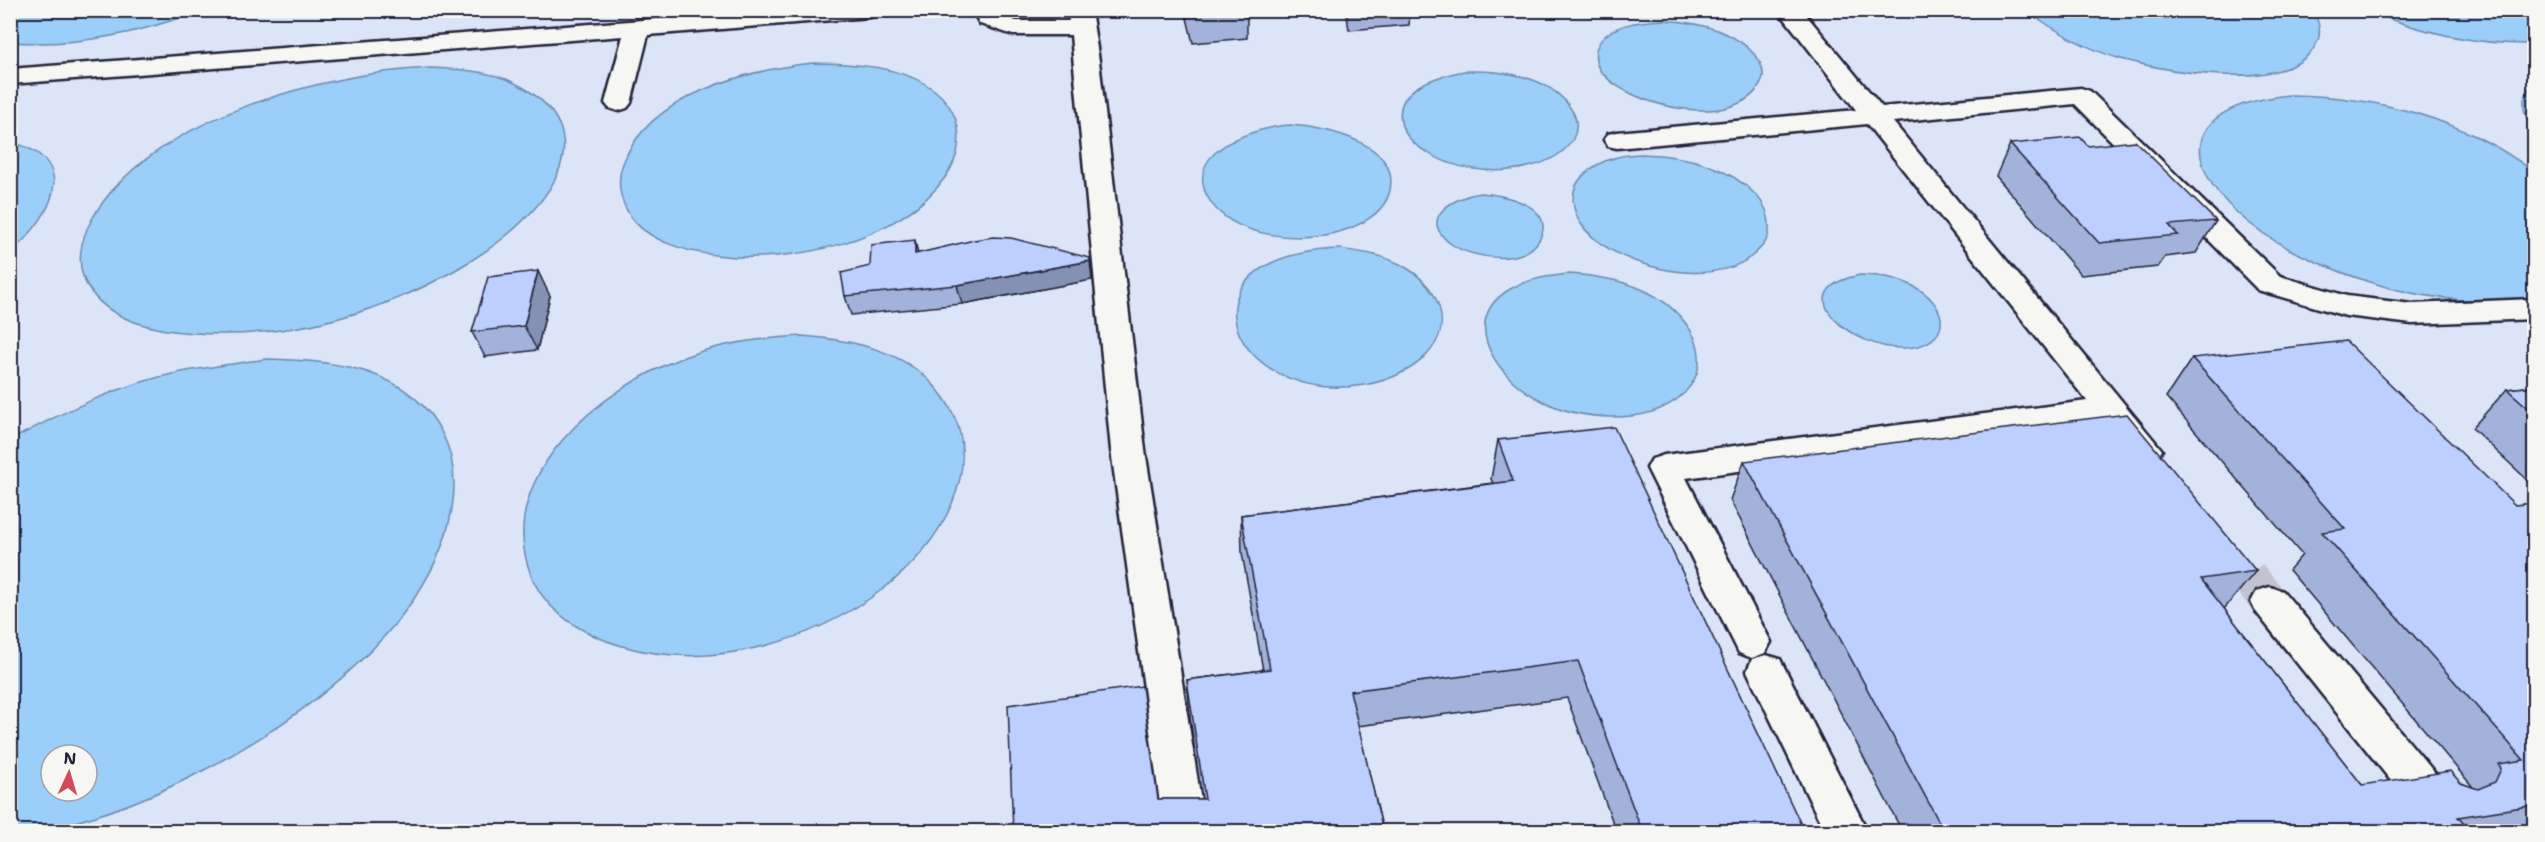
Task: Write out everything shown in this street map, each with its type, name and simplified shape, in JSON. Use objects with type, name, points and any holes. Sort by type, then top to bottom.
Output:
[{"type":"lane","points":[[10,77],[870,10]]},
{"type":"lane","points":[[984,10],[988,19],[1013,28],[1080,19],[1128,450],[1185,831]]},
{"type":"lane","points":[[1790,10],[2165,474]]},
{"type":"lane","points":[[618,103],[637,29]]},
{"type":"lane","points":[[1617,140],[2080,96],[2269,283],[2346,306],[2412,314],[2535,309]]},
{"type":"lane","points":[[1847,831],[1664,468],[2112,409]]},
{"type":"lane","points":[[2270,602],[2434,802]]},
{"type":"shaded area","points":[[10,11],[2534,11],[2534,831],[11,831]]},
{"type":"water","points":[[10,11],[198,11],[153,26],[106,37],[34,43],[11,42]]},
{"type":"water","points":[[2028,11],[2313,11],[2320,32],[2318,42],[2311,52],[2295,64],[2274,72],[2248,75],[2192,73],[2140,64],[2108,55],[2072,39]]},
{"type":"water","points":[[2369,11],[2534,11],[2534,44],[2471,40],[2450,36],[2408,25]]},
{"type":"water","points":[[1664,20],[1713,28],[1736,39],[1746,46],[1760,62],[1763,73],[1760,85],[1747,99],[1729,107],[1707,110],[1683,109],[1636,96],[1617,86],[1603,74],[1596,60],[1596,49],[1603,38],[1610,32],[1627,25]]},
{"type":"water","points":[[813,63],[852,64],[895,72],[933,89],[947,102],[958,127],[958,149],[946,176],[926,198],[902,217],[842,244],[809,252],[776,256],[744,257],[692,251],[658,239],[638,225],[631,217],[621,197],[620,175],[624,161],[637,138],[656,118],[679,102],[732,79],[787,66]]},
{"type":"water","points":[[429,68],[478,72],[506,79],[522,87],[550,109],[559,124],[564,145],[561,165],[552,185],[539,203],[506,236],[472,260],[408,294],[374,307],[339,318],[267,332],[194,333],[149,327],[108,308],[88,287],[80,262],[82,244],[88,227],[118,184],[153,154],[195,129],[241,108],[290,92],[339,80]]},
{"type":"water","points":[[1464,71],[1493,72],[1523,77],[1550,89],[1562,98],[1573,112],[1576,127],[1573,139],[1565,150],[1547,161],[1528,167],[1501,171],[1474,169],[1434,157],[1416,145],[1404,130],[1401,110],[1404,100],[1420,85],[1442,76]]},
{"type":"water","points":[[2534,83],[2534,132],[2527,120],[2524,100]]},
{"type":"water","points":[[2290,95],[2355,100],[2418,114],[2479,138],[2534,172],[2534,297],[2503,300],[2441,298],[2380,285],[2351,276],[2293,251],[2261,232],[2233,209],[2213,185],[2202,161],[2202,139],[2215,119],[2244,104]]},
{"type":"water","points":[[1290,125],[1340,134],[1373,150],[1385,162],[1390,176],[1389,194],[1378,211],[1360,224],[1348,229],[1331,234],[1292,237],[1251,230],[1233,222],[1218,211],[1207,196],[1203,180],[1206,165],[1214,153],[1243,136],[1260,130]]},
{"type":"water","points":[[11,142],[33,151],[47,162],[53,176],[53,191],[48,207],[38,223],[11,252]]},
{"type":"water","points":[[1642,154],[1673,156],[1703,163],[1717,168],[1743,184],[1759,198],[1766,211],[1769,231],[1763,245],[1752,256],[1734,266],[1711,272],[1686,272],[1635,261],[1592,237],[1575,212],[1573,197],[1578,182],[1590,169],[1606,160]]},
{"type":"water","points":[[1480,193],[1514,199],[1535,210],[1541,218],[1543,228],[1539,240],[1532,248],[1510,257],[1484,256],[1460,249],[1441,235],[1437,226],[1438,217],[1443,210],[1460,199]]},
{"type":"water","points":[[1340,249],[1381,257],[1409,269],[1434,295],[1441,313],[1441,329],[1435,344],[1426,356],[1413,367],[1397,375],[1364,385],[1318,386],[1280,374],[1252,353],[1237,328],[1236,300],[1252,276],[1286,257]]},
{"type":"water","points":[[1569,274],[1604,278],[1638,288],[1667,304],[1680,316],[1694,337],[1699,354],[1699,366],[1690,386],[1677,400],[1641,415],[1594,416],[1546,403],[1520,387],[1506,374],[1487,344],[1485,328],[1488,312],[1498,298],[1522,283]]},
{"type":"water","points":[[1860,275],[1894,279],[1907,283],[1926,294],[1940,314],[1941,324],[1938,333],[1920,346],[1904,348],[1885,346],[1866,340],[1848,330],[1834,319],[1826,306],[1826,294],[1837,283]]},
{"type":"water","points":[[801,336],[842,341],[881,351],[916,369],[944,398],[957,424],[962,451],[960,477],[952,503],[939,528],[923,551],[904,572],[883,589],[841,616],[780,642],[729,653],[693,656],[640,651],[594,636],[580,629],[556,611],[546,601],[531,575],[523,538],[527,504],[541,471],[562,440],[589,413],[620,390],[652,371],[684,357],[742,342]]},
{"type":"water","points":[[267,359],[292,360],[343,366],[368,372],[391,382],[411,395],[429,413],[448,446],[454,479],[449,523],[429,574],[396,623],[352,669],[301,710],[246,747],[189,778],[133,803],[52,829],[34,832],[11,831],[11,440],[72,409],[115,391],[181,372]]},
{"type":"building","points":[[2080,137],[2088,146],[2135,141],[2216,221],[2169,225],[2178,235],[2099,243],[2010,144]]},
{"type":"building","points":[[993,237],[1011,238],[1090,258],[1090,261],[957,285],[845,296],[841,273],[870,266],[871,245],[915,240],[915,254]]},
{"type":"building","points":[[538,271],[524,326],[472,332],[488,277]]},
{"type":"building","points":[[2346,341],[2515,505],[2535,503],[2535,805],[2458,817],[2470,831],[1944,831],[1744,461],[2127,414],[2256,571],[2201,579],[2362,785],[2450,771],[2461,783],[2478,789],[2495,782],[2501,769],[2499,764],[2524,760],[2322,532],[2345,529],[2192,358]]},
{"type":"building","points":[[2535,386],[2535,414],[2507,389]]},
{"type":"building","points":[[1614,427],[1804,831],[1642,831],[1578,661],[1350,691],[1383,831],[1013,831],[1008,705],[1142,686],[1158,799],[1205,799],[1187,680],[1270,669],[1241,515],[1513,481],[1498,440]]},
{"type":"tunnel","points":[[2248,576],[2270,602]]}]
